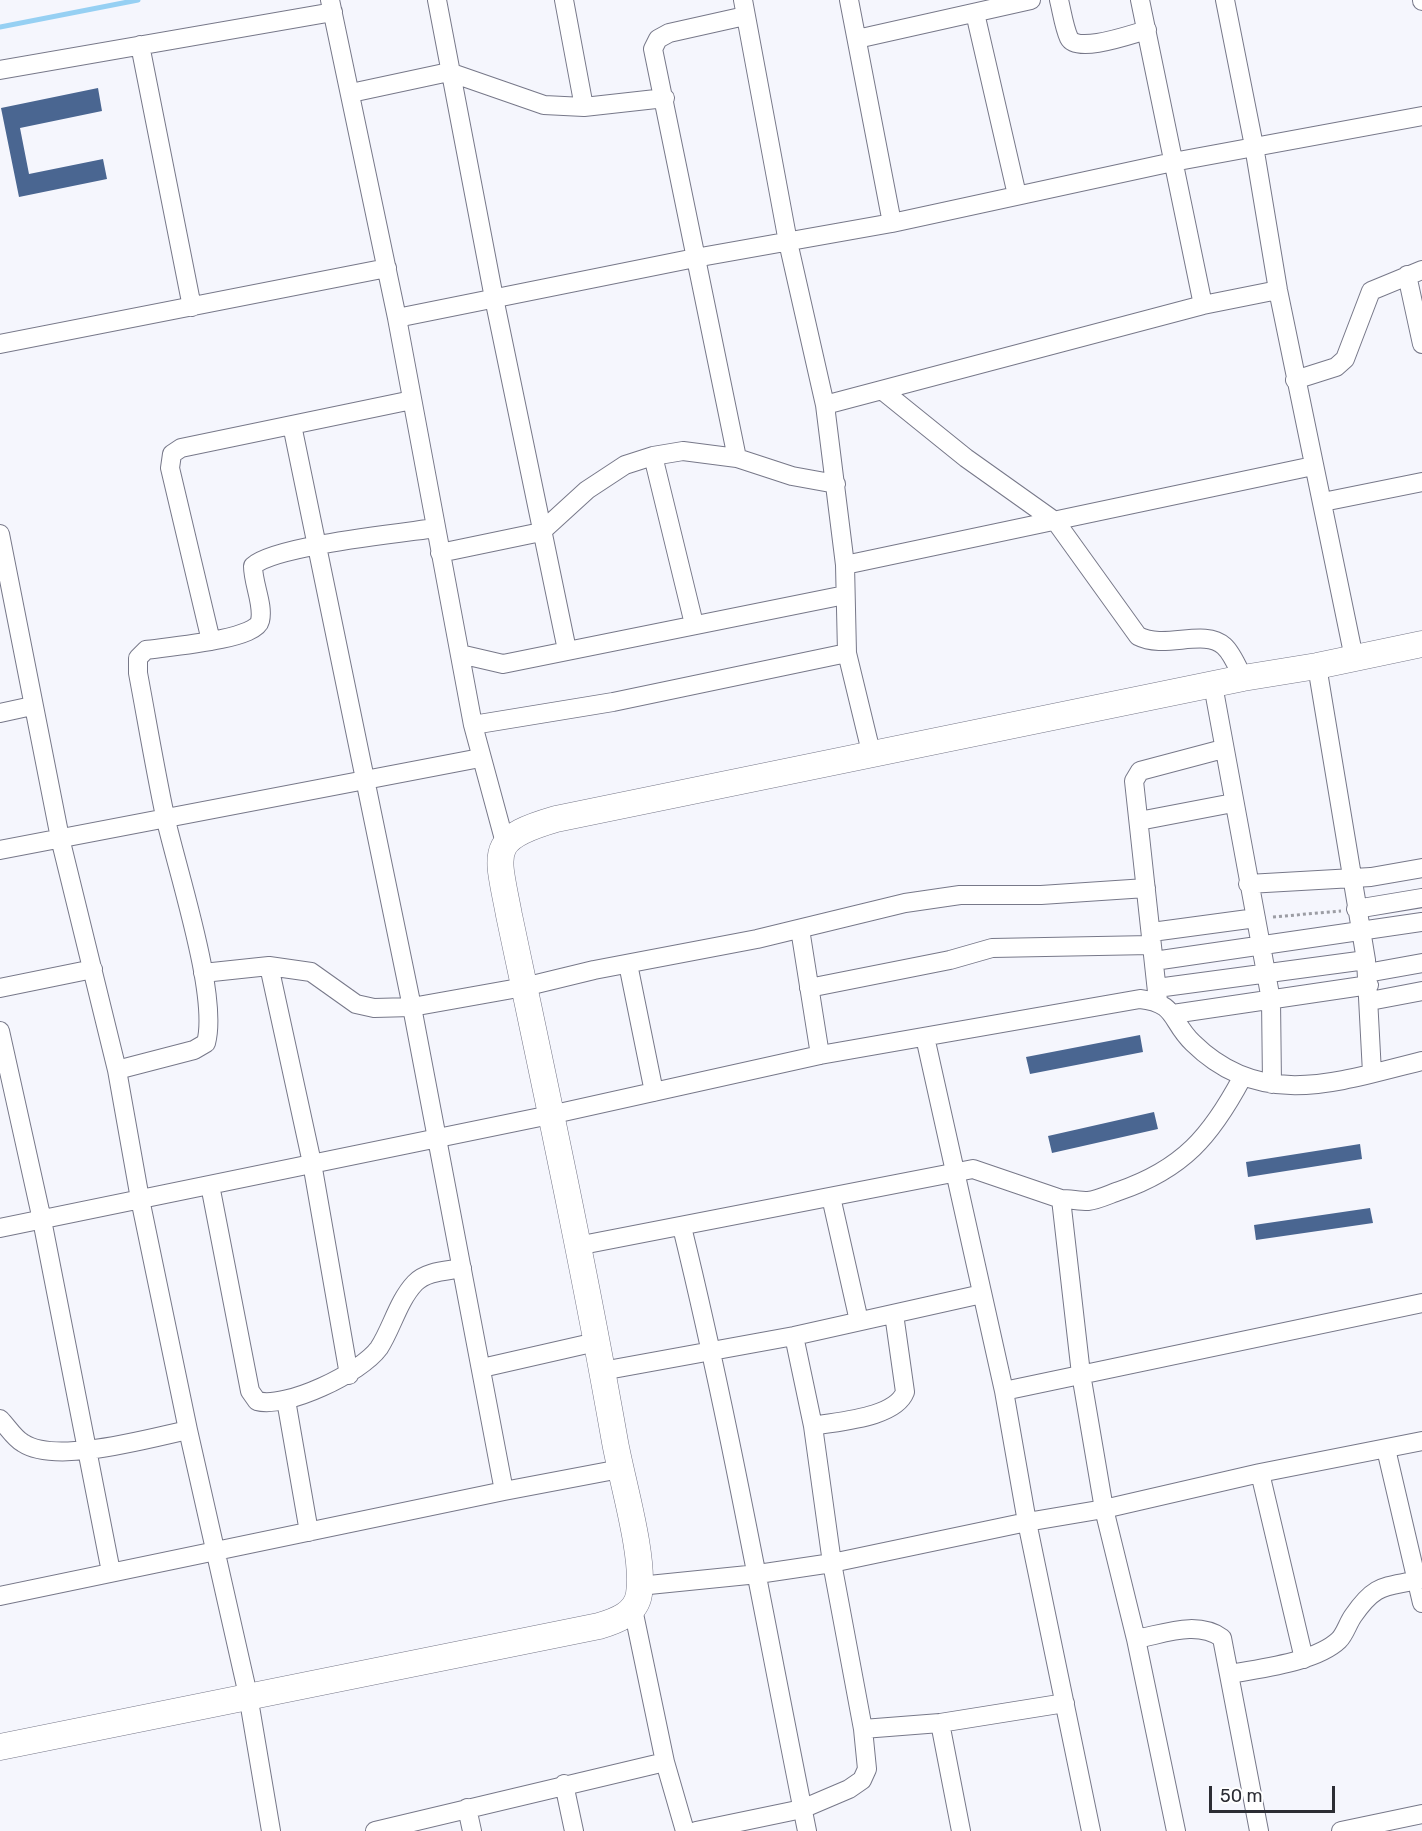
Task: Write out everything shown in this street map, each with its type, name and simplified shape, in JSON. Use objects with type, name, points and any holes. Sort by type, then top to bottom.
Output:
[{"type":"main road","points":[[0,1747],[248,1695],[599,1626],[619,1620],[636,1597],[636,1549],[502,878],[501,857],[504,843],[522,829],[556,819],[872,756],[1243,678],[1317,666],[1422,644]]},
{"type":"street","points":[[437,0],[494,298],[567,650]]},
{"type":"street","points":[[564,0],[584,106]]},
{"type":"street","points":[[849,0],[892,223]]},
{"type":"street","points":[[857,39],[1031,0]]},
{"type":"street","points":[[1059,0],[1069,39],[1074,44],[1085,45],[1147,30]]},
{"type":"street","points":[[1140,0],[1203,305]]},
{"type":"street","points":[[1225,0],[1254,146],[1295,380],[1323,502],[1354,658]]},
{"type":"street","points":[[0,70],[140,45],[331,6],[397,318],[473,725],[504,843]]},
{"type":"street","points":[[737,458],[653,49],[658,39],[669,33],[744,8],[788,242],[825,405],[845,566],[847,653],[872,756]]},
{"type":"street","points":[[975,13],[1017,195]]},
{"type":"street","points":[[140,45],[192,307]]},
{"type":"street","points":[[351,93],[449,72],[544,105],[584,106],[664,98]]},
{"type":"street","points":[[397,318],[695,258],[892,223],[1254,146],[1422,116]]},
{"type":"street","points":[[0,344],[387,268]]},
{"type":"street","points":[[1295,380],[1336,367],[1345,359],[1371,291],[1414,272],[1422,344]]},
{"type":"street","points":[[825,405],[1203,305],[1278,290]]},
{"type":"street","points":[[883,391],[966,458],[1056,522],[1138,636],[1149,641],[1163,643],[1214,640],[1225,646],[1243,678]]},
{"type":"street","points":[[211,641],[170,459],[181,448],[412,400]]},
{"type":"street","points":[[292,424],[412,1007],[504,1491]]},
{"type":"street","points":[[441,553],[541,532],[587,490],[625,465],[653,456],[683,451],[737,458],[792,476],[836,484]]},
{"type":"street","points":[[653,456],[694,624]]},
{"type":"street","points":[[845,566],[1313,466]]},
{"type":"street","points":[[1323,502],[1422,482]]},
{"type":"street","points":[[117,1070],[194,1050],[206,1043],[211,1028],[203,973],[165,817],[138,673],[138,658],[146,650],[211,641],[254,631],[259,626],[261,618],[253,578],[253,566],[261,558],[317,546],[436,528]]},
{"type":"street","points":[[0,534],[32,706],[60,838],[117,1070],[189,1430],[248,1695],[271,1831]]},
{"type":"street","points":[[460,654],[503,664],[845,595]]},
{"type":"street","points":[[473,725],[613,702],[847,653]]},
{"type":"street","points":[[1317,666],[1368,980],[1372,1073]]},
{"type":"street","points":[[1213,685],[1271,1000],[1272,1084]]},
{"type":"street","points":[[0,713],[32,706]]},
{"type":"street","points":[[1223,749],[1140,771],[1135,775],[1158,994],[1190,1040],[1217,1065],[1242,1078],[1272,1084],[1331,1085],[1422,1061]]},
{"type":"street","points":[[0,850],[480,758]]},
{"type":"street","points":[[1139,821],[1233,803]]},
{"type":"street","points":[[1248,884],[1352,876],[1371,877],[1422,868]]},
{"type":"street","points":[[203,973],[269,966],[310,972],[356,1004],[374,1008],[412,1007],[524,987],[800,929],[905,903],[960,895],[1041,895],[1146,888]]},
{"type":"street","points":[[1356,909],[1422,898]]},
{"type":"street","points":[[1152,946],[1256,918]]},
{"type":"street","points":[[809,988],[950,960],[992,948],[1261,947],[1422,922]]},
{"type":"street","points":[[800,929],[820,1055]]},
{"type":"street","points":[[1173,1014],[1271,1000],[1368,980],[1422,963]]},
{"type":"street","points":[[628,964],[654,1092]]},
{"type":"street","points":[[269,966],[312,1163],[349,1375]]},
{"type":"street","points":[[0,987],[93,969]]},
{"type":"street","points":[[0,1228],[438,1139],[820,1055],[1140,999],[1265,973],[1368,980],[1422,991]]},
{"type":"street","points":[[0,1031],[42,1220],[111,1572]]},
{"type":"street","points":[[925,1037],[1004,1391],[1028,1522],[1091,1831]]},
{"type":"street","points":[[577,1246],[973,1169],[1060,1199],[1090,1201],[1162,1174],[1186,1156],[1202,1140],[1230,1101],[1242,1078]]},
{"type":"street","points":[[210,1185],[250,1391],[257,1401],[268,1404],[286,1400],[349,1375],[378,1349],[415,1282],[427,1275],[462,1268]]},
{"type":"street","points":[[831,1197],[859,1321]]},
{"type":"street","points":[[1060,1199],[1081,1374],[1104,1509],[1136,1639],[1176,1831]]},
{"type":"street","points":[[682,1227],[712,1349],[807,1831]]},
{"type":"street","points":[[602,1371],[712,1349],[794,1336],[982,1294]]},
{"type":"street","points":[[1004,1391],[1422,1303]]},
{"type":"street","points":[[813,1426],[887,1411],[901,1403],[905,1392],[894,1314]]},
{"type":"street","points":[[696,1831],[802,1809],[849,1789],[862,1780],[867,1769],[863,1729],[832,1563],[813,1426],[794,1336]]},
{"type":"street","points":[[482,1368],[596,1342]]},
{"type":"street","points":[[286,1400],[309,1532]]},
{"type":"street","points":[[0,1419],[22,1443],[42,1450],[87,1450],[189,1430]]},
{"type":"street","points":[[685,1831],[665,1762],[636,1597],[758,1574],[832,1563],[1028,1522],[1104,1509],[1260,1473],[1422,1441]]},
{"type":"street","points":[[1386,1449],[1420,1580],[1422,1603]]},
{"type":"street","points":[[0,1596],[620,1469]]},
{"type":"street","points":[[1260,1473],[1304,1659]]},
{"type":"street","points":[[1231,1674],[1304,1659],[1339,1640],[1354,1615],[1375,1590],[1388,1584],[1420,1580]]},
{"type":"street","points":[[1136,1639],[1192,1628],[1212,1631],[1222,1638],[1231,1674],[1259,1831]]},
{"type":"street","points":[[863,1729],[940,1723],[1065,1703]]},
{"type":"street","points":[[940,1723],[961,1831]]},
{"type":"street","points":[[375,1831],[564,1784],[665,1762]]},
{"type":"street","points":[[564,1784],[574,1831]]},
{"type":"street","points":[[467,1808],[472,1831]]},
{"type":"street","points":[[1341,1831],[1422,1814]]},
{"type":"path","points":[[1256,918],[1356,909]]},
{"type":"building","points":[[98,88],[102,111],[20,128],[29,174],[103,159],[107,179],[19,197],[1,108]]},
{"type":"building","points":[[1140,1035],[1143,1052],[1030,1074],[1026,1057]]},
{"type":"building","points":[[1154,1112],[1158,1129],[1052,1153],[1048,1136]]},
{"type":"building","points":[[1360,1144],[1362,1159],[1248,1177],[1246,1162]]},
{"type":"building","points":[[1370,1208],[1373,1223],[1256,1240],[1254,1225]]},
{"type":"waterway","points":[[0,27],[138,0]]}]
